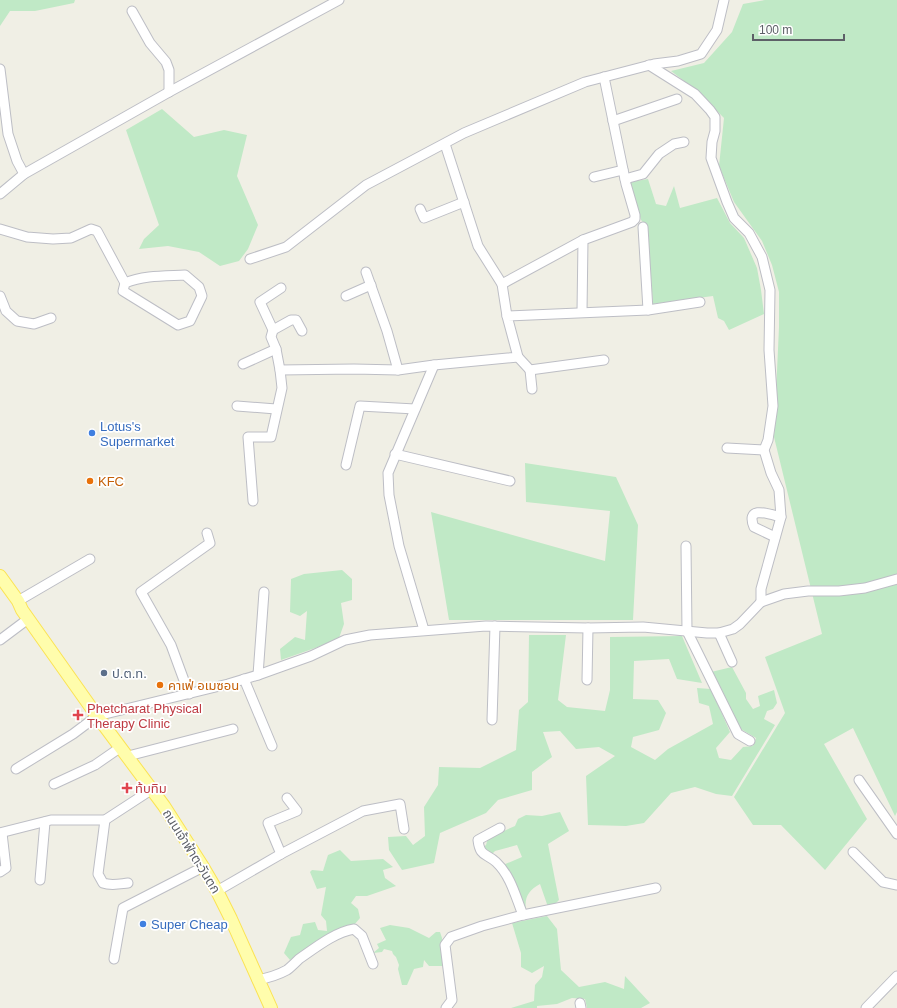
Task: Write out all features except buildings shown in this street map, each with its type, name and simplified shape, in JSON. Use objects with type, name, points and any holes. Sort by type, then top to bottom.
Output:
[{"type":"main road","name":"ถนนเจ้าฟ้าตะวันตก","points":[[0,576],[97,716],[164,806],[203,866],[231,919],[269,1007]]},
{"type":"main road","name":"ถนนเจ้าฟ้าตะวันตก","points":[[0,589],[10,601],[23,610]]},
{"type":"street","points":[[0,194],[24,174],[169,92],[339,0]]},
{"type":"street","points":[[250,259],[286,247],[366,185],[472,130],[585,82],[649,65],[678,61],[701,54],[717,30],[724,0]]},
{"type":"street","points":[[132,11],[150,43],[166,62],[169,70],[169,92]]},
{"type":"street","points":[[649,65],[695,94],[715,117],[715,131],[712,142],[711,158],[734,218],[749,233],[762,257],[770,290],[769,350],[773,406],[768,440],[764,450],[771,473],[779,490],[780,517],[761,589],[761,602]]},
{"type":"street","points":[[0,69],[8,134],[17,161],[24,174]]},
{"type":"street","points":[[502,284],[583,240],[636,220],[624,174],[604,77]]},
{"type":"street","points":[[613,121],[677,99]]},
{"type":"street","points":[[594,177],[642,174],[659,154],[674,144],[684,142]]},
{"type":"street","points":[[445,144],[478,246],[502,284],[506,316],[518,357],[530,370],[532,390]]},
{"type":"street","points":[[420,210],[424,218],[464,202]]},
{"type":"street","points":[[643,227],[648,310]]},
{"type":"street","points":[[0,229],[27,237],[53,239],[71,238],[94,229],[97,231],[125,283],[123,291],[178,325],[190,321],[202,296],[200,287],[185,275],[136,279],[125,283]]},
{"type":"street","points":[[582,312],[583,240]]},
{"type":"street","points":[[366,272],[387,331],[398,370]]},
{"type":"street","points":[[346,296],[371,285]]},
{"type":"street","points":[[253,501],[248,437],[271,437],[276,409],[282,388],[276,349],[271,337],[273,330],[260,302],[281,288]]},
{"type":"street","points":[[0,296],[6,311],[17,321],[34,324],[51,318]]},
{"type":"street","points":[[506,316],[648,310],[700,302]]},
{"type":"street","points":[[273,330],[291,320],[296,320],[302,332]]},
{"type":"street","points":[[243,364],[276,349]]},
{"type":"street","points":[[280,370],[398,370],[518,357]]},
{"type":"street","points":[[530,370],[604,360]]},
{"type":"street","points":[[424,630],[399,546],[389,495],[388,473],[434,365]]},
{"type":"street","points":[[237,406],[276,409]]},
{"type":"street","points":[[346,465],[360,406],[415,409]]},
{"type":"street","points":[[726,448],[764,450]]},
{"type":"street","points":[[395,454],[510,480]]},
{"type":"street","points":[[775,537],[754,527],[752,516],[760,512],[780,517]]},
{"type":"street","points":[[189,694],[171,645],[141,592],[210,543],[207,533]]},
{"type":"street","points":[[686,546],[687,631],[738,734],[750,741]]},
{"type":"street","points":[[0,640],[23,610],[90,559]]},
{"type":"street","points":[[16,769],[73,734],[97,716],[189,694],[258,675],[311,656],[345,640],[370,635],[495,626],[643,628],[719,633],[733,629],[740,624],[761,602],[784,594],[808,591],[839,591],[865,588],[897,579]]},
{"type":"street","points":[[258,675],[264,592]]},
{"type":"street","points":[[492,720],[495,626]]},
{"type":"street","points":[[587,680],[588,628]]},
{"type":"street","points":[[719,633],[732,662]]},
{"type":"street","points":[[244,679],[272,746]]},
{"type":"street","points":[[54,784],[124,752],[233,729]]},
{"type":"street","points":[[859,780],[897,834]]},
{"type":"street","points":[[0,872],[6,868],[1,833],[50,820],[105,820],[151,790]]},
{"type":"street","points":[[281,854],[268,823],[297,811],[287,798]]},
{"type":"street","points":[[217,891],[281,854],[363,811],[400,804],[404,829]]},
{"type":"street","points":[[105,820],[98,874],[102,883],[128,883]]},
{"type":"street","points":[[40,880],[45,822]]},
{"type":"street","points":[[500,828],[478,840],[479,846],[484,856],[497,863],[505,873],[523,915]]},
{"type":"street","points":[[853,852],[883,882],[897,885]]},
{"type":"street","points":[[114,959],[123,908],[203,866]]},
{"type":"street","points":[[446,1008],[452,1000],[445,945],[451,937],[482,926],[523,915],[656,888]]},
{"type":"street","points":[[257,980],[269,978],[287,970],[333,937],[348,930],[354,929],[362,936],[373,964]]},
{"type":"street","points":[[866,1008],[897,976]]},
{"type":"green space","points":[[0,0],[75,0],[74,3],[35,11],[10,11],[0,26]]},
{"type":"green space","points":[[765,0],[897,0],[897,812],[895,816],[853,728],[824,744],[867,819],[825,870],[781,825],[753,825],[734,797],[785,713],[765,657],[822,634],[774,437],[779,327],[779,292],[772,265],[762,241],[734,202],[719,166],[724,118],[696,90],[671,71],[704,63],[732,32],[743,4]]},
{"type":"green space","points":[[162,109],[194,137],[224,130],[247,135],[237,176],[258,225],[248,249],[239,261],[220,266],[199,252],[168,246],[139,249],[144,239],[159,225],[126,130]]},
{"type":"green space","points":[[648,179],[656,204],[666,206],[674,186],[680,208],[717,198],[730,223],[744,238],[757,268],[764,314],[729,330],[724,321],[718,318],[713,296],[653,304],[647,226],[641,220],[630,182]]},
{"type":"green space","points":[[525,463],[616,477],[638,525],[633,620],[449,620],[431,512],[605,561],[610,511],[526,502]]},
{"type":"green space","points":[[342,570],[352,579],[352,600],[341,603],[344,624],[339,638],[281,660],[280,649],[295,637],[305,640],[307,611],[300,616],[290,612],[291,579],[304,574]]},
{"type":"green space","points":[[529,635],[566,635],[558,700],[567,707],[605,711],[610,690],[610,637],[682,636],[702,683],[677,679],[669,659],[634,661],[633,699],[658,700],[666,713],[659,730],[633,737],[631,747],[655,760],[668,749],[713,724],[709,706],[699,703],[697,688],[711,689],[730,732],[716,748],[719,758],[731,760],[743,747],[753,746],[756,738],[739,728],[711,672],[732,667],[746,693],[746,699],[753,709],[760,706],[758,696],[774,690],[777,703],[773,709],[767,711],[764,719],[775,725],[732,796],[716,794],[695,787],[671,793],[644,823],[626,826],[588,825],[586,776],[615,756],[599,747],[576,749],[560,731],[543,732],[552,757],[532,772],[532,790],[498,800],[486,813],[440,833],[434,863],[402,870],[389,850],[388,837],[406,836],[413,845],[425,836],[424,807],[438,785],[439,767],[480,768],[516,750],[519,710],[528,702]]},
{"type":"green space","points":[[560,812],[569,831],[548,844],[559,900],[553,906],[548,907],[540,884],[528,894],[526,910],[524,909],[514,886],[516,883],[503,865],[522,857],[517,845],[495,851],[491,855],[482,848],[486,845],[488,838],[515,826],[518,819],[526,815],[542,816]]},
{"type":"green space","points":[[340,850],[351,861],[383,859],[393,867],[383,870],[385,878],[396,886],[367,896],[356,896],[351,903],[358,909],[360,918],[354,925],[313,944],[290,960],[284,953],[291,937],[300,935],[303,924],[315,922],[318,930],[327,931],[326,921],[321,915],[326,887],[317,889],[310,872],[312,870],[323,871],[328,855]]},
{"type":"green space","points":[[547,916],[557,929],[561,970],[579,987],[605,982],[624,989],[625,976],[650,1003],[641,1008],[587,1008],[585,999],[572,998],[557,1004],[537,1006],[537,1008],[511,1008],[534,1001],[535,985],[542,977],[544,966],[532,973],[521,967],[521,953],[512,923]]},
{"type":"green space","points":[[390,925],[409,928],[429,938],[436,932],[440,932],[442,938],[443,966],[429,966],[424,960],[423,967],[414,969],[407,985],[402,985],[398,969],[399,965],[392,951],[384,949],[382,952],[373,953],[379,948],[377,944],[386,940],[380,928]]},
{"type":"place","name":"Lotus's Supermarket","points":[[92,433]]},
{"type":"place","name":"KFC","points":[[90,481]]},
{"type":"place","name":"ป.ต.ท.","points":[[104,673]]},
{"type":"place","name":"คาเฟ่ อเมซอน","points":[[160,685]]},
{"type":"place","name":"Phetcharat Physical Therapy Clinic","points":[[78,715]]},
{"type":"place","name":"ท้บทิม","points":[[127,788]]},
{"type":"place","name":"Super Cheap","points":[[143,924]]}]
